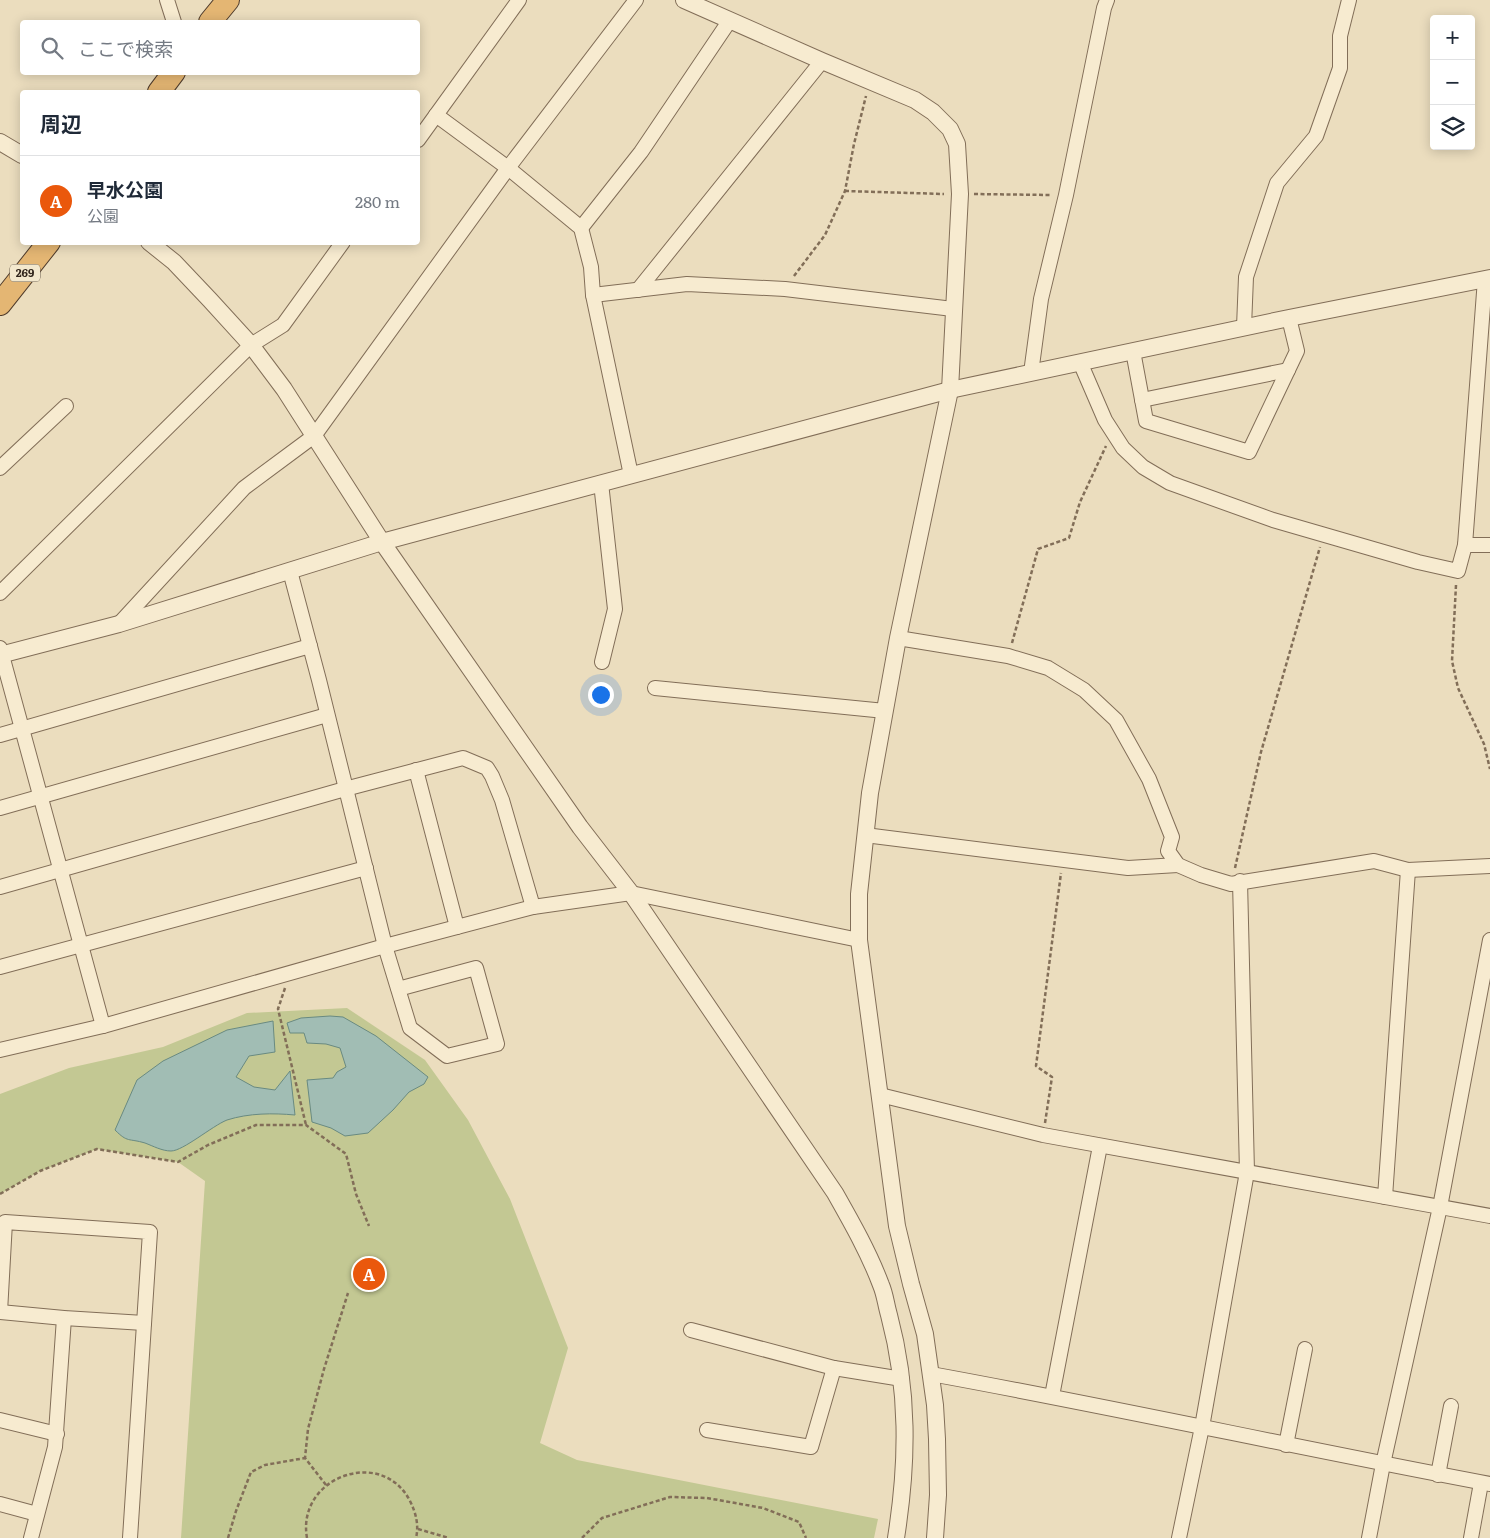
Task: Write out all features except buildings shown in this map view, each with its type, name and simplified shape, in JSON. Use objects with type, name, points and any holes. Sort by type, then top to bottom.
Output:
[{"type":"highway","points":[[212,20],[228,0]]},
{"type":"highway","points":[[160,90],[172,75]]},
{"type":"highway","name":"269","points":[[0,304],[47,245]]},
{"type":"street","points":[[167,0],[173,20]]},
{"type":"street","points":[[420,137],[519,0]]},
{"type":"street","points":[[119,624],[244,488],[314,436],[508,168],[636,0]]},
{"type":"street","points":[[684,0],[915,100],[934,112],[950,129],[957,144],[960,194],[950,390],[884,711],[870,793],[859,894],[859,940],[897,1226],[925,1334],[935,1405],[938,1494],[935,1538]]},
{"type":"street","points":[[1031,373],[1041,300],[1066,195],[1107,0]]},
{"type":"street","points":[[1244,327],[1246,277],[1277,183],[1316,136],[1340,68],[1340,36],[1349,0]]},
{"type":"street","points":[[581,228],[641,152],[730,20]]},
{"type":"street","points":[[638,290],[822,61]]},
{"type":"street","points":[[436,115],[508,168],[581,228],[590,267],[593,295],[631,475]]},
{"type":"street","points":[[0,142],[20,154]]},
{"type":"street","points":[[153,245],[174,262],[251,344],[284,389],[382,542],[580,827],[631,893],[835,1193],[861,1240],[881,1286],[893,1330],[902,1378],[905,1429],[904,1473],[896,1538]]},
{"type":"street","points":[[0,593],[251,344],[283,325],[341,245]]},
{"type":"street","points":[[103,1026],[0,652],[119,624],[382,542],[950,390],[1031,373],[1080,362],[1244,327],[1488,279],[1465,545],[1458,571],[1418,562],[1273,520],[1170,483],[1143,466],[1123,448],[1105,420],[1080,362]]},
{"type":"street","points":[[593,295],[687,284],[785,289],[953,309]]},
{"type":"street","points":[[1133,351],[1146,421],[1249,452],[1297,351],[1289,318]]},
{"type":"street","points":[[1142,400],[1288,370]]},
{"type":"street","points":[[0,468],[66,406]]},
{"type":"street","points":[[601,483],[615,609],[602,662]]},
{"type":"street","points":[[1465,545],[1490,545]]},
{"type":"street","points":[[290,570],[385,946],[398,989],[410,1028],[447,1056],[497,1044],[476,968],[398,989]]},
{"type":"street","points":[[898,638],[1008,656],[1048,668],[1084,690],[1116,720],[1148,779],[1172,837],[1168,851],[1178,865]]},
{"type":"street","points":[[0,735],[310,646]]},
{"type":"street","points":[[655,688],[884,711]]},
{"type":"street","points":[[0,808],[327,715]]},
{"type":"street","points":[[0,887],[345,789],[463,758],[487,768],[492,776],[502,800],[533,907]]},
{"type":"street","points":[[416,770],[457,927]]},
{"type":"street","points":[[865,835],[1128,868],[1178,865],[1201,875],[1236,882],[1374,861],[1408,870],[1490,866]]},
{"type":"street","points":[[0,967],[366,868]]},
{"type":"street","points":[[1386,1197],[1408,870]]},
{"type":"street","points":[[1179,1538],[1202,1427],[1247,1172],[1236,882]]},
{"type":"street","points":[[0,1050],[103,1026],[385,946],[533,907],[631,893],[859,940]]},
{"type":"street","points":[[1369,1538],[1383,1464],[1440,1207],[1490,940]]},
{"type":"street","points":[[880,1095],[1043,1135],[1490,1216]]},
{"type":"street","points":[[1052,1396],[1100,1146]]},
{"type":"street","points":[[130,1538],[150,1232],[5,1222],[0,1312],[144,1323]]},
{"type":"street","points":[[31,1538],[55,1448],[64,1318]]},
{"type":"street","points":[[691,1330],[834,1368],[902,1378]]},
{"type":"street","points":[[1286,1444],[1305,1349]]},
{"type":"street","points":[[707,1430],[811,1447],[834,1368]]},
{"type":"street","points":[[931,1374],[1052,1396],[1485,1484],[1470,1538]]},
{"type":"street","points":[[1438,1475],[1452,1406]]},
{"type":"street","points":[[0,1420],[57,1434]]},
{"type":"street","points":[[0,1504],[38,1514]]},
{"type":"path","points":[[785,289],[825,235],[845,192],[854,144],[870,80]]},
{"type":"path","points":[[1008,656],[1038,549],[1068,538],[1080,502],[1113,431]]},
{"type":"path","points":[[1236,882],[1261,752],[1324,534]]},
{"type":"path","points":[[1458,571],[1452,661],[1458,688],[1484,744],[1490,769]]},
{"type":"path","points":[[1043,1135],[1052,1077],[1036,1066],[1063,860]]},
{"type":"path","points":[[278,1009],[306,1125]]},
{"type":"path","points":[[0,1194],[40,1171],[97,1149],[178,1162],[208,1145],[256,1125],[306,1125],[346,1154],[356,1194],[369,1226]]},
{"type":"path","points":[[326,1485],[305,1458],[308,1429],[321,1378],[348,1293]]},
{"type":"path","points":[[228,1538],[236,1511],[252,1472],[265,1465],[305,1458]]},
{"type":"path","points":[[307,1538],[307,1517],[313,1499],[326,1485],[342,1475],[361,1472],[379,1474],[395,1483],[407,1495],[415,1511],[418,1529],[416,1538]]},
{"type":"path","points":[[582,1538],[602,1518],[670,1496],[707,1498],[763,1508],[799,1522],[806,1538]]},
{"type":"path","points":[[418,1529],[449,1538]]},
{"type":"green space","points":[[347,1008],[425,1060],[468,1120],[510,1199],[568,1348],[540,1443],[577,1460],[878,1519],[874,1538],[181,1538],[205,1181],[178,1162],[97,1149],[40,1171],[0,1194],[0,1094],[69,1068],[163,1047],[247,1013]]},
{"type":"water","points":[[343,1017],[376,1036],[428,1077],[424,1084],[409,1092],[368,1133],[345,1136],[331,1128],[312,1122],[307,1080],[333,1078],[337,1072],[346,1067],[340,1048],[326,1044],[307,1043],[304,1033],[290,1033],[287,1023],[301,1018]]},
{"type":"water","points":[[273,1021],[275,1052],[249,1056],[236,1077],[254,1087],[275,1090],[290,1071],[295,1115],[261,1114],[227,1120],[183,1147],[171,1151],[126,1139],[115,1130],[137,1080],[163,1061],[227,1030]]},
{"type":"place","name":"早水公園","points":[[369,1274]]}]
